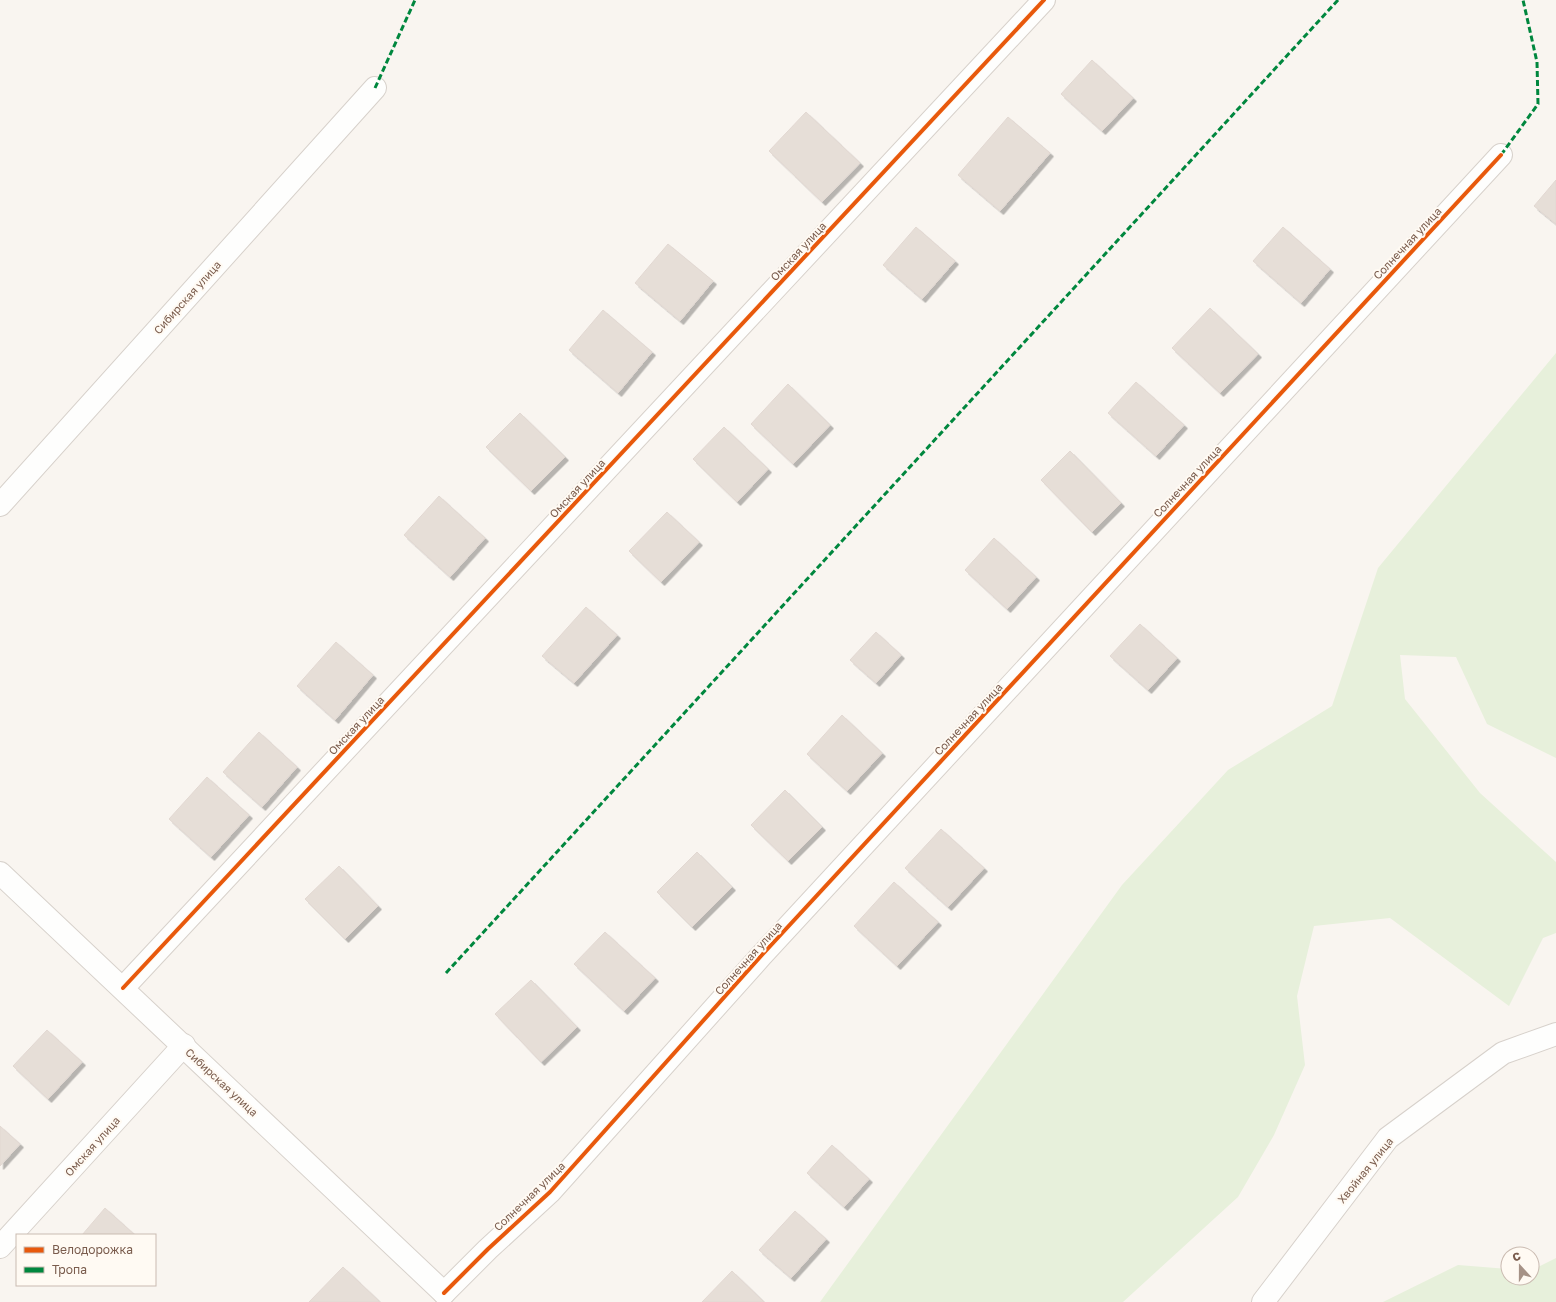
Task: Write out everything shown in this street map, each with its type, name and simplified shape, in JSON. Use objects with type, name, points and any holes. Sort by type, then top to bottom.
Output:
[{"type":"street","name":"Омская улица","points":[[123,988],[1044,0]]},
{"type":"street","name":"Сибирская улица","points":[[0,505],[375,88]]},
{"type":"street","name":"Солнечная улица","points":[[444,1297],[488,1249],[550,1192],[761,956],[1501,155]]},
{"type":"street","name":"Сибирская улица","points":[[0,873],[184,1046],[444,1297]]},
{"type":"street","name":"Хвойная улица","points":[[1263,1302],[1388,1138],[1503,1053],[1556,1034]]},
{"type":"street","name":"Омская улица","points":[[0,1247],[184,1046]]},
{"type":"green space","points":[[1556,353],[1556,758],[1487,724],[1456,657],[1400,655],[1405,699],[1480,793],[1556,862],[1556,933],[1543,938],[1509,1006],[1390,918],[1314,926],[1297,996],[1305,1065],[1274,1135],[1238,1197],[1123,1302],[820,1302],[1122,885],[1228,770],[1332,706],[1378,568]]},
{"type":"green space","points":[[1556,1258],[1556,1302],[1383,1302],[1458,1265],[1500,1268],[1500,1286],[1540,1286],[1540,1266]]},
{"type":"building","points":[[1092,60],[1133,98],[1102,131],[1061,94]]},
{"type":"building","points":[[806,112],[860,163],[822,202],[769,151]]},
{"type":"building","points":[[1008,117],[1050,153],[1000,211],[958,175]]},
{"type":"building","points":[[1556,180],[1556,224],[1534,206]]},
{"type":"building","points":[[916,227],[955,261],[922,299],[883,265]]},
{"type":"building","points":[[1283,227],[1330,269],[1301,303],[1253,261]]},
{"type":"building","points":[[668,244],[713,281],[680,321],[635,283]]},
{"type":"building","points":[[1210,308],[1258,354],[1220,393],[1172,348]]},
{"type":"building","points":[[603,310],[652,352],[618,393],[569,350]]},
{"type":"building","points":[[1136,382],[1184,425],[1156,456],[1108,413]]},
{"type":"building","points":[[788,384],[830,425],[793,464],[751,424]]},
{"type":"building","points":[[520,413],[565,457],[531,491],[486,447]]},
{"type":"building","points":[[724,427],[768,469],[737,502],[693,459]]},
{"type":"building","points":[[1070,451],[1121,503],[1092,532],[1041,480]]},
{"type":"building","points":[[439,496],[485,538],[450,577],[404,535]]},
{"type":"building","points":[[667,512],[699,542],[661,582],[629,551]]},
{"type":"building","points":[[994,538],[1036,577],[1007,609],[965,570]]},
{"type":"building","points":[[586,607],[617,635],[574,683],[542,656]]},
{"type":"building","points":[[1140,624],[1177,658],[1148,690],[1110,656]]},
{"type":"building","points":[[876,632],[901,655],[876,683],[850,660]]},
{"type":"building","points":[[336,642],[373,675],[335,720],[297,686]]},
{"type":"building","points":[[842,715],[882,753],[847,791],[807,754]]},
{"type":"building","points":[[259,732],[297,767],[262,807],[223,772]]},
{"type":"building","points":[[207,777],[249,815],[211,857],[169,819]]},
{"type":"building","points":[[785,790],[822,827],[788,861],[751,825]]},
{"type":"building","points":[[941,829],[984,868],[948,907],[905,868]]},
{"type":"building","points":[[697,852],[732,887],[692,927],[657,892]]},
{"type":"building","points":[[339,866],[378,906],[345,939],[305,899]]},
{"type":"building","points":[[894,882],[938,922],[897,966],[854,926]]},
{"type":"building","points":[[605,932],[655,978],[624,1011],[574,964]]},
{"type":"building","points":[[531,980],[577,1027],[541,1062],[495,1014]]},
{"type":"building","points":[[47,1030],[82,1062],[48,1099],[13,1066]]},
{"type":"building","points":[[0,1126],[20,1144],[0,1166]]},
{"type":"building","points":[[832,1145],[869,1179],[844,1207],[807,1173]]},
{"type":"building","points":[[105,1208],[134,1234],[83,1234]]},
{"type":"building","points":[[795,1211],[826,1239],[791,1278],[759,1250]]},
{"type":"building","points":[[343,1267],[379,1301],[379,1302],[309,1302]]},
{"type":"building","points":[[732,1271],[764,1302],[702,1302]]},
{"type":"marked path","points":[[375,88],[415,0]]},
{"type":"marked path","points":[[446,973],[1338,0]]},
{"type":"marked path","points":[[1501,155],[1538,104],[1537,62],[1523,0]]},
{"type":"cycle path","points":[[123,988],[1044,0]]},
{"type":"cycle path","points":[[444,1293],[488,1249],[550,1192],[761,956],[1501,155]]}]
